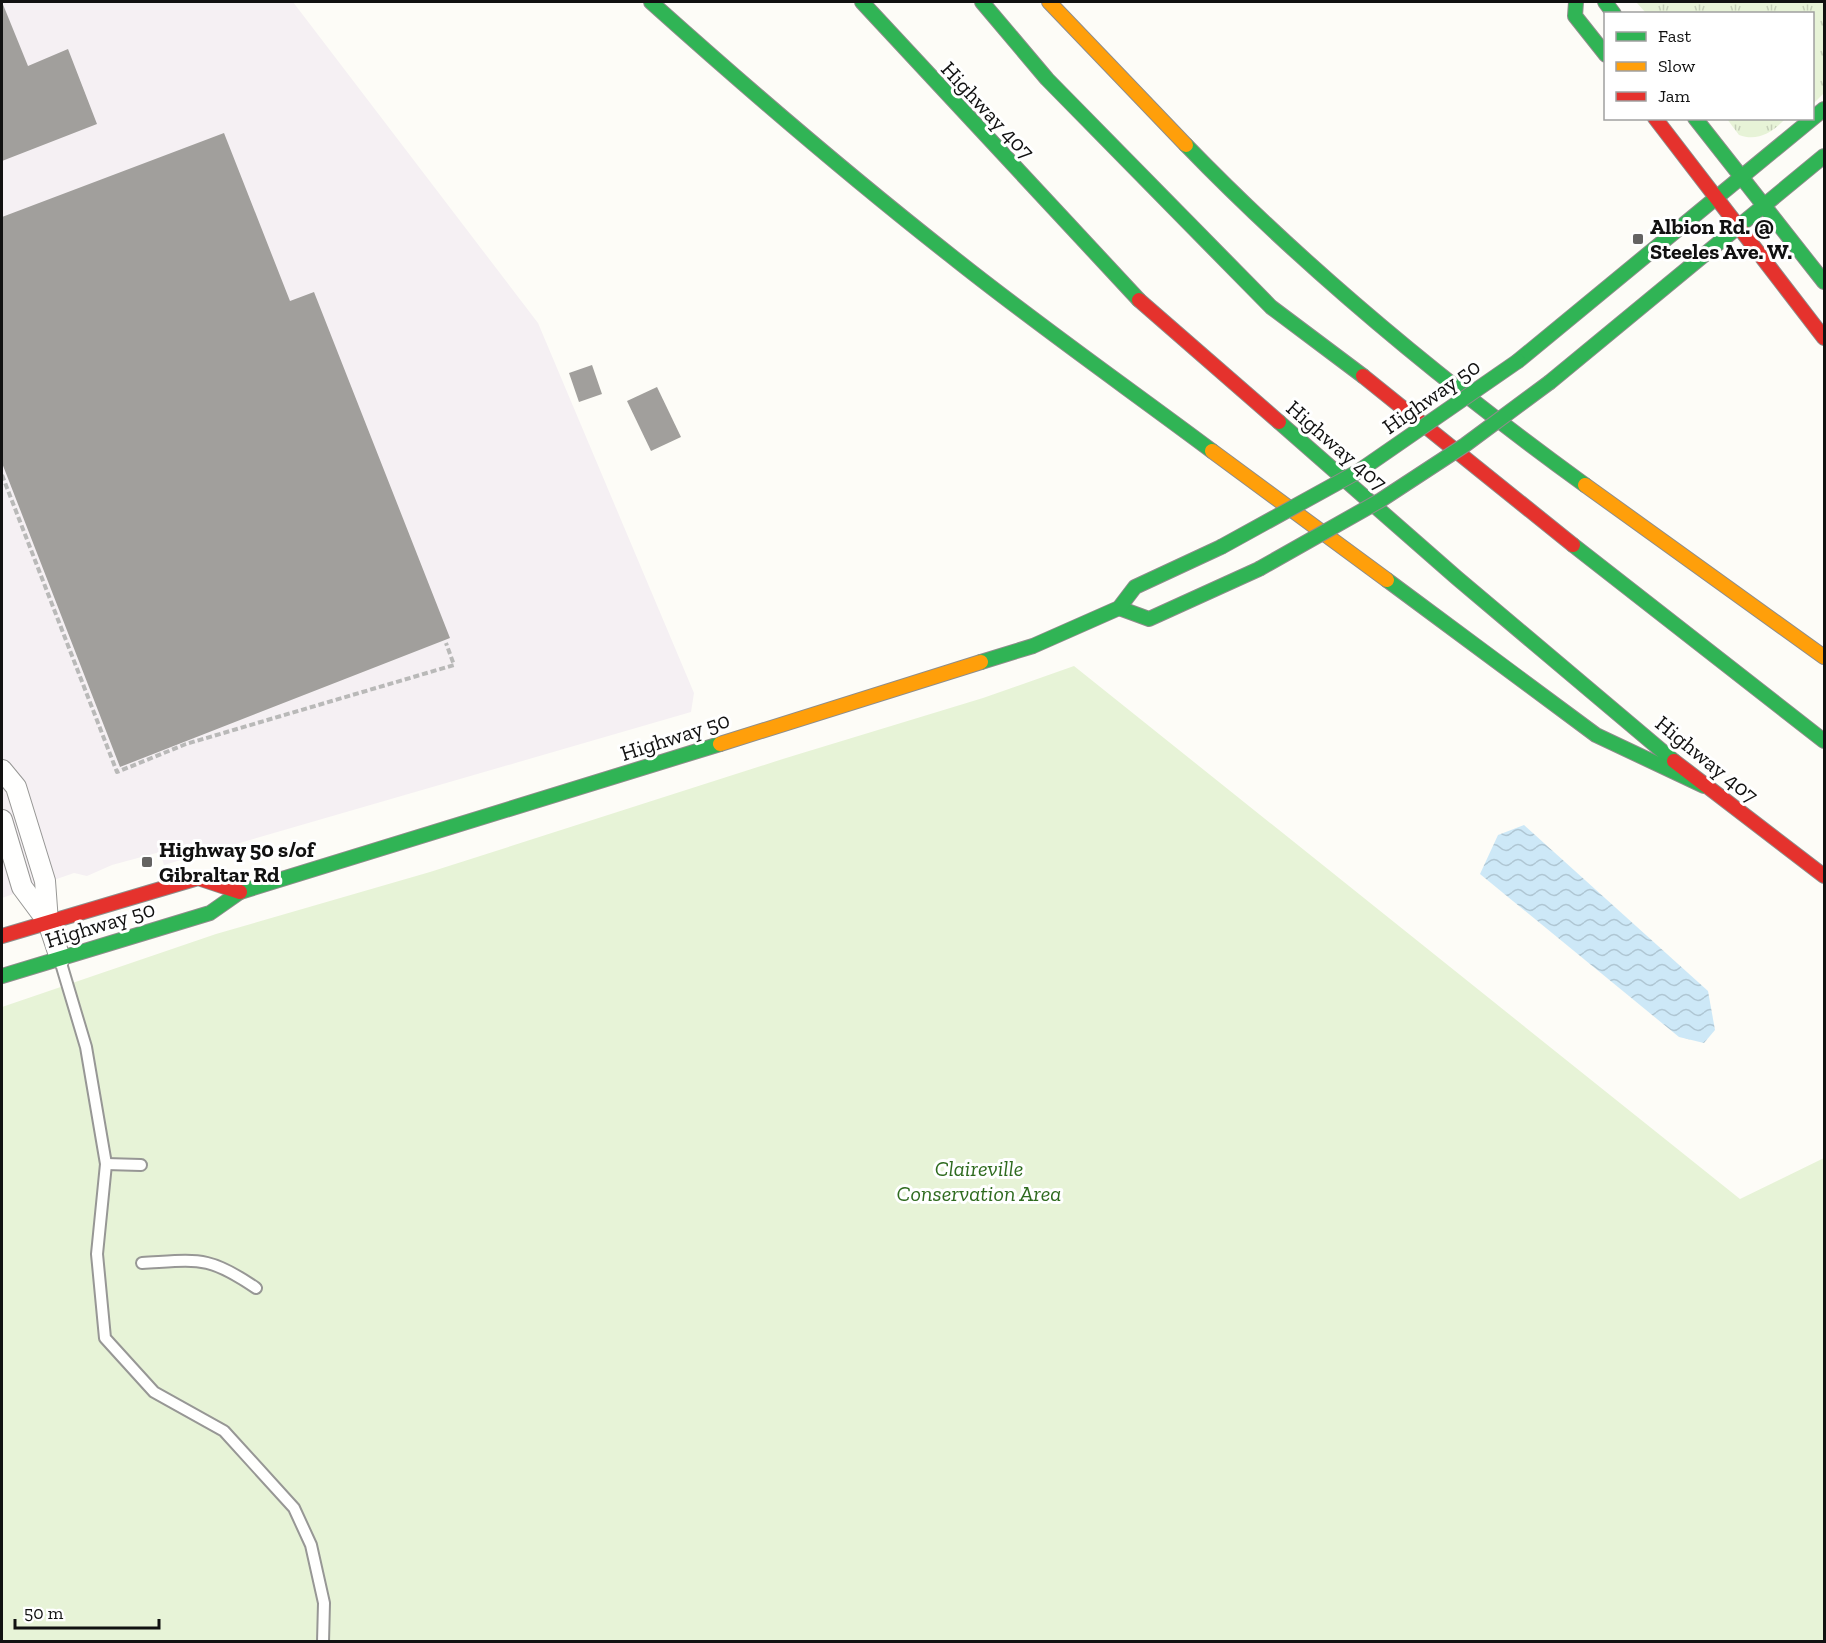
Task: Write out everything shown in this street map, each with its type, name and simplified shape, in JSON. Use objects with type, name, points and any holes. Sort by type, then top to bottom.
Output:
[{"type":"main road","points":[[651,2],[729,72],[905,221],[1005,298],[1596,735],[1704,786]]},
{"type":"main road","name":"Highway 407","points":[[862,2],[878,22],[1130,292],[1457,578],[1704,786],[1824,876]]},
{"type":"main road","points":[[982,2],[1047,79],[1271,306],[1397,402],[1670,623],[1824,741]]},
{"type":"main road","points":[[1048,2],[1090,42],[1206,165],[1336,289],[1431,369],[1516,435],[1824,657]]},
{"type":"main road","points":[[1070,2],[1090,42]]},
{"type":"main road","points":[[1576,2],[1575,16],[1604,54]]},
{"type":"main road","points":[[1657,120],[1824,339]]},
{"type":"main road","points":[[1697,120],[1824,282]]},
{"type":"main road","name":"Highway 50","points":[[2,976],[210,913],[240,892],[482,819],[1021,649],[1119,608],[1135,587],[1221,547],[1359,471],[1413,436],[1518,360],[1811,120]]},
{"type":"main road","points":[[1119,608],[1149,619],[1259,569],[1381,500],[1465,445],[1550,382],[1824,156]]},
{"type":"main road","name":"Highway 50","points":[[2,936],[198,878],[240,892]]},
{"type":"street","points":[[2,770],[15,787],[45,881],[48,922],[60,958]]},
{"type":"street","points":[[2,820],[22,887],[48,922]]},
{"type":"lane","points":[[60,958],[86,1047],[106,1164],[97,1254],[105,1338],[154,1392],[224,1431],[294,1508],[311,1545],[319,1580],[324,1603],[323,1641]]},
{"type":"lane","points":[[106,1164],[141,1165]]},
{"type":"lane","points":[[142,1263],[209,1262],[228,1270],[256,1288]]},
{"type":"path","points":[[2,475],[117,772],[186,744],[454,665],[446,643]]},
{"type":"shaded area","points":[[2,2],[293,2],[538,323],[694,693],[691,712],[164,865],[160,852],[112,865],[87,876],[74,873],[2,898]]},
{"type":"green space","points":[[1636,2],[1824,2],[1824,93],[1814,103],[1814,12],[1645,12]]},
{"type":"green space","points":[[1728,120],[1784,120],[1765,134],[1753,137],[1739,135]]},
{"type":"green space","name":"Claireville Conservation Area","points":[[1074,666],[1740,1199],[1824,1158],[1824,1641],[2,1642],[2,1007],[216,934],[430,872],[786,758],[983,698]]},
{"type":"water","points":[[1524,825],[1708,991],[1715,1030],[1704,1043],[1679,1037],[1480,874],[1498,835]]},
{"type":"building","points":[[2,2],[28,66],[68,49],[97,124],[2,161]]},
{"type":"building","points":[[224,133],[290,301],[314,292],[450,638],[120,767],[2,463],[2,217]]},
{"type":"building","points":[[592,365],[602,394],[579,402],[569,373]]},
{"type":"building","points":[[657,387],[681,437],[651,451],[627,401]]},
{"type":"traffic: fast","points":[[651,2],[873,194],[1015,305],[1212,451]]},
{"type":"traffic: fast","points":[[862,2],[1139,300]]},
{"type":"traffic: fast","points":[[982,2],[1047,79],[1271,307],[1363,376]]},
{"type":"traffic: fast","points":[[1576,2],[1575,16],[1604,52]]},
{"type":"traffic: fast","points":[[1605,2],[1612,12]]},
{"type":"traffic: fast","points":[[1814,117],[1824,109]]},
{"type":"traffic: fast","points":[[1697,120],[1824,282]]},
{"type":"traffic: fast","points":[[1518,361],[1811,120]]},
{"type":"traffic: fast","points":[[1186,145],[1280,237],[1378,324],[1480,406],[1585,485]]},
{"type":"traffic: fast","points":[[1550,382],[1824,156]]},
{"type":"traffic: fast","points":[[1221,547],[1359,471],[1518,361]]},
{"type":"traffic: fast","points":[[1259,569],[1381,500],[1465,445],[1550,382]]},
{"type":"traffic: fast","points":[[1279,422],[1457,578],[1674,761]]},
{"type":"traffic: fast","points":[[1573,545],[1824,741]]},
{"type":"traffic: fast","points":[[981,662],[1033,646],[1119,608],[1135,587],[1221,547]]},
{"type":"traffic: fast","points":[[1119,608],[1149,619],[1259,569]]},
{"type":"traffic: fast","points":[[1387,580],[1596,735],[1704,786]]},
{"type":"traffic: fast","points":[[2,976],[210,913],[240,892],[720,744]]},
{"type":"traffic: slow","points":[[1049,2],[1186,145]]},
{"type":"traffic: slow","points":[[1212,451],[1387,580]]},
{"type":"traffic: slow","points":[[1585,485],[1824,657]]},
{"type":"traffic: slow","points":[[720,744],[981,662]]},
{"type":"traffic: jam","points":[[1657,120],[1824,338]]},
{"type":"traffic: jam","points":[[1139,300],[1279,422]]},
{"type":"traffic: jam","points":[[1363,376],[1573,545]]},
{"type":"traffic: jam","points":[[1674,761],[1824,876]]},
{"type":"traffic: jam","points":[[2,936],[198,878],[240,892]]},
{"type":"place","name":"Albion Rd. @ Steeles Ave. W.","points":[[1638,239]]},
{"type":"place","name":"Highway 50 s/of Gibraltar Rd","points":[[147,862]]}]
